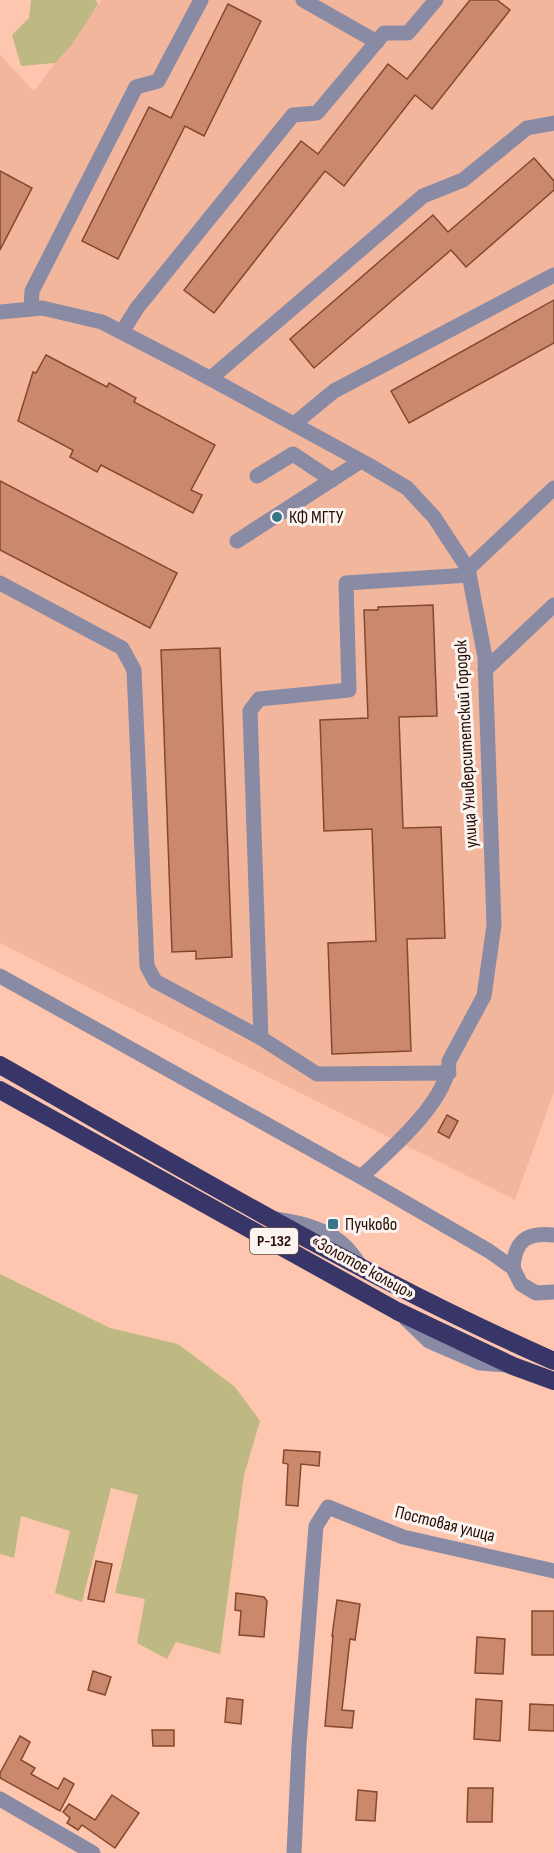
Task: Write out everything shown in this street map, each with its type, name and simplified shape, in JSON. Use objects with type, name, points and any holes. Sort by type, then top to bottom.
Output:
[{"type":"highway","name":"«Золотое кольцо»","points":[[0,1065],[269,1218],[362,1268],[554,1361]]},
{"type":"highway","name":"«Золотое кольцо»","points":[[0,1090],[397,1311],[513,1366],[554,1381]]},
{"type":"street","points":[[31,309],[32,291],[136,87],[158,81],[201,0]]},
{"type":"street","points":[[303,0],[377,42]]},
{"type":"street","points":[[122,332],[137,308],[293,115],[317,113],[384,33],[408,33],[436,0]]},
{"type":"street","points":[[211,378],[423,196],[463,180],[527,128],[554,123]]},
{"type":"street","points":[[294,424],[334,391],[554,275]]},
{"type":"street","name":"улица Университетский Городок","points":[[0,312],[42,308],[102,322],[211,378],[362,461],[407,488],[434,517],[468,572],[477,611],[485,670],[494,925],[484,996],[449,1061],[449,1073],[434,1099],[415,1125],[361,1177]]},
{"type":"street","points":[[257,476],[293,454],[332,480]]},
{"type":"street","points":[[237,541],[362,461]]},
{"type":"street","points":[[261,1038],[250,711],[259,699],[349,690],[346,583],[468,572],[554,488]]},
{"type":"street","points":[[0,583],[122,648],[134,670],[147,966],[155,981],[261,1038],[317,1074],[449,1073]]},
{"type":"street","points":[[485,670],[554,605]]},
{"type":"street","points":[[0,976],[489,1251],[513,1268],[521,1284],[536,1293],[554,1292]]},
{"type":"street","points":[[489,1251],[521,1242],[536,1233],[554,1235]]},
{"type":"street","points":[[513,1268],[514,1254],[521,1242]]},
{"type":"street","name":"Постовая улица","points":[[294,1853],[299,1745],[316,1526],[328,1507],[403,1537],[554,1571]]},
{"type":"street","points":[[0,1799],[93,1853]]},
{"type":"shaded area","points":[[31,0],[96,0],[98,4],[71,46],[55,63],[21,66],[12,35],[29,18]]},
{"type":"shaded area","name":"КФ МГТУ","points":[[102,0],[554,0],[554,1092],[515,1200],[0,943],[0,55],[34,91]]},
{"type":"shaded area","points":[[0,1274],[110,1328],[178,1344],[235,1387],[260,1421],[244,1475],[220,1654],[176,1642],[167,1659],[137,1643],[145,1599],[115,1593],[138,1495],[111,1488],[82,1602],[55,1593],[70,1531],[21,1516],[14,1558],[0,1554]]},
{"type":"building","points":[[470,0],[497,0],[510,10],[432,109],[415,95],[344,186],[325,171],[214,313],[184,290],[301,141],[318,154],[388,64],[407,79]]},
{"type":"building","points":[[228,4],[261,21],[204,136],[185,126],[118,259],[82,241],[149,107],[171,118]]},
{"type":"building","points":[[534,158],[554,181],[554,190],[466,267],[451,250],[314,368],[290,339],[433,215],[448,232]]},
{"type":"building","points":[[0,171],[32,188],[0,250]]},
{"type":"building","points":[[554,300],[554,343],[409,423],[391,391]]},
{"type":"building","points":[[46,355],[107,387],[109,383],[136,398],[134,402],[215,445],[191,490],[202,495],[193,513],[101,465],[97,472],[70,457],[73,450],[18,421],[33,372],[36,373]]},
{"type":"building","points":[[0,481],[177,573],[150,628],[0,550]]},
{"type":"building","points":[[433,605],[437,716],[399,717],[403,828],[441,827],[445,938],[407,939],[411,1051],[332,1054],[328,943],[376,941],[372,829],[324,831],[320,720],[368,718],[364,610],[378,610],[378,607]]},
{"type":"building","points":[[220,648],[232,957],[196,959],[196,951],[172,952],[161,650]]},
{"type":"building","points":[[447,1115],[458,1121],[449,1138],[438,1132]]},
{"type":"building","points":[[284,1450],[320,1452],[319,1466],[301,1464],[298,1506],[286,1505],[288,1464],[283,1463]]},
{"type":"building","points":[[96,1561],[112,1564],[104,1602],[88,1599]]},
{"type":"building","points":[[236,1593],[264,1597],[267,1601],[264,1637],[239,1635],[241,1611],[235,1610]]},
{"type":"building","points":[[337,1600],[360,1604],[355,1640],[350,1639],[342,1710],[354,1711],[352,1728],[325,1726]]},
{"type":"building","points":[[532,1611],[554,1611],[554,1655],[532,1655]]},
{"type":"building","points":[[477,1637],[505,1639],[503,1674],[475,1673]]},
{"type":"building","points":[[93,1671],[111,1677],[105,1695],[88,1690]]},
{"type":"building","points":[[227,1698],[243,1700],[241,1724],[225,1722]]},
{"type":"building","points":[[476,1699],[502,1701],[500,1741],[474,1739]]},
{"type":"building","points":[[530,1704],[554,1705],[554,1731],[529,1730]]},
{"type":"building","points":[[152,1730],[174,1730],[174,1746],[153,1746]]},
{"type":"building","points":[[20,1736],[30,1742],[21,1760],[35,1768],[31,1774],[58,1789],[64,1778],[74,1784],[60,1811],[0,1778],[0,1773]]},
{"type":"building","points":[[468,1788],[493,1788],[492,1822],[467,1822]]},
{"type":"building","points":[[358,1790],[377,1792],[375,1821],[356,1820]]},
{"type":"building","points":[[112,1795],[139,1813],[115,1848],[82,1825],[78,1830],[67,1823],[70,1818],[63,1812],[69,1804],[95,1820]]},
{"type":"place","name":"КФ МГТУ","points":[[277,517]]},
{"type":"place","name":"Пучково","points":[[333,1224]]}]
